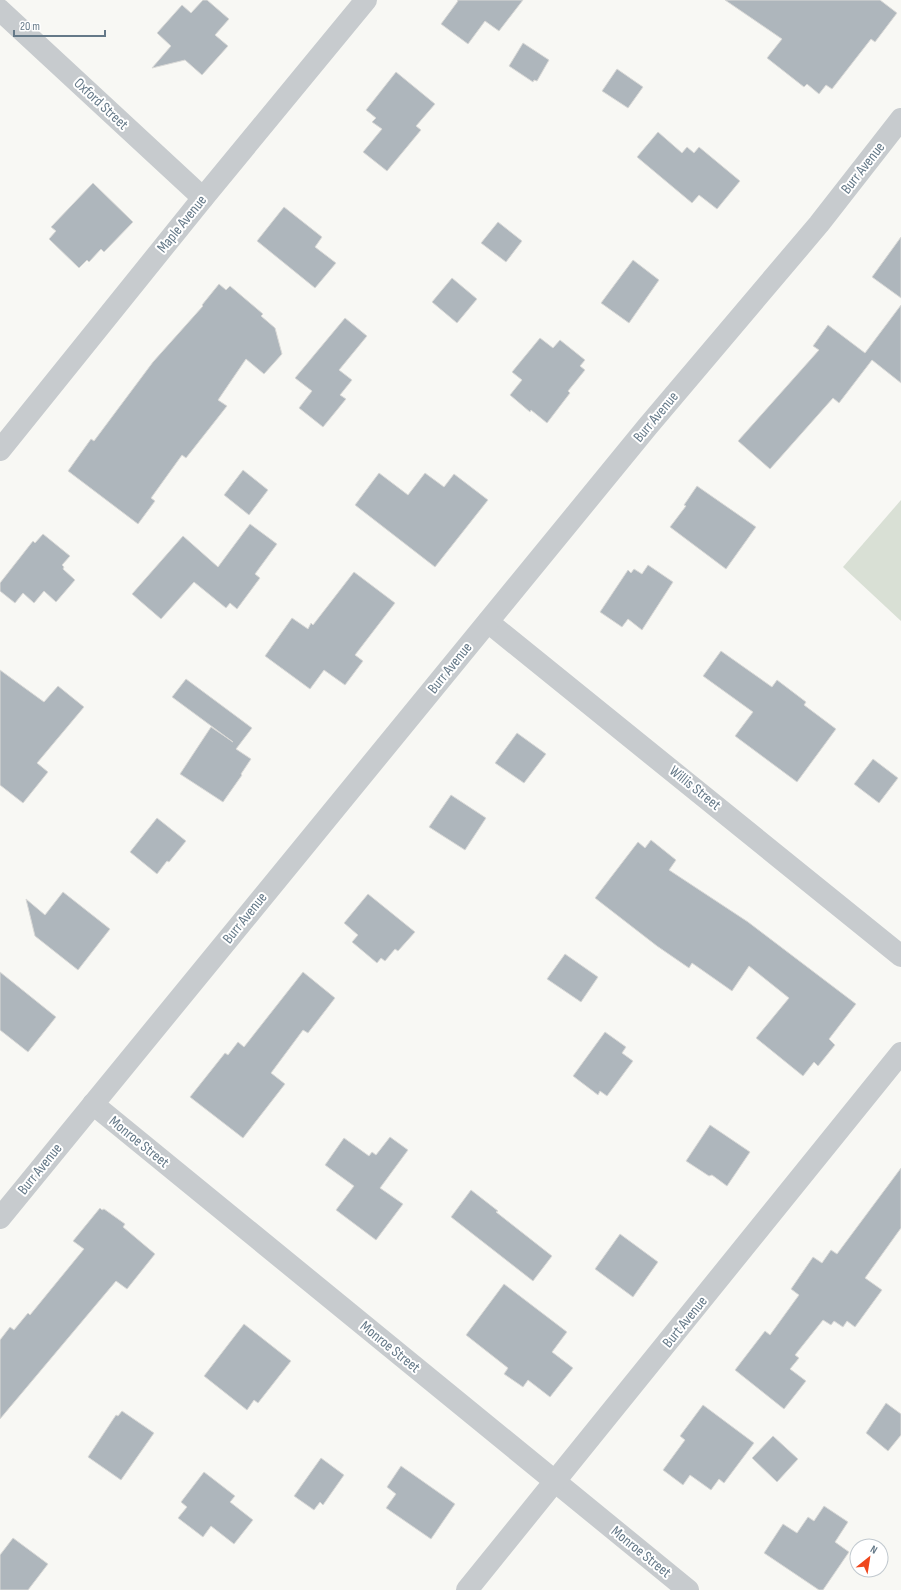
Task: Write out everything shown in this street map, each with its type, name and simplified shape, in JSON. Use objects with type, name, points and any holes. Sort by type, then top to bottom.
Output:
[{"type":"street","name":"Maple Avenue","points":[[0,450],[203,198],[366,0]]},
{"type":"street","name":"Oxford Street","points":[[0,10],[203,198]]},
{"type":"street","name":"Burr Avenue","points":[[0,1218],[648,426],[819,224],[901,119]]},
{"type":"street","name":"Willis Street","points":[[488,622],[901,956]]},
{"type":"street","name":"Burt Avenue","points":[[468,1590],[901,1053]]},
{"type":"street","name":"Monroe Street","points":[[93,1104],[688,1590]]},
{"type":"shaded area","points":[[901,500],[901,621],[843,567]]},
{"type":"building","points":[[203,0],[207,0],[229,19],[215,35],[228,46],[202,75],[185,60],[152,68],[171,46],[157,33],[182,5],[191,13]]},
{"type":"building","points":[[457,0],[523,0],[499,31],[485,21],[468,44],[441,24],[458,1]]},
{"type":"building","points":[[725,0],[880,0],[897,13],[875,42],[871,39],[832,89],[826,85],[819,94],[807,84],[804,87],[767,58],[782,39]]},
{"type":"building","points":[[523,43],[549,60],[537,81],[534,80],[533,82],[509,66]]},
{"type":"building","points":[[617,69],[643,87],[628,108],[602,91]]},
{"type":"building","points":[[396,72],[435,104],[416,126],[421,130],[387,171],[363,152],[382,129],[372,122],[376,118],[366,110]]},
{"type":"building","points":[[658,132],[682,153],[687,147],[694,153],[699,147],[740,181],[717,209],[699,195],[692,203],[637,157]]},
{"type":"building","points":[[93,183],[133,222],[104,252],[101,249],[89,262],[87,260],[79,268],[49,239],[56,231],[51,227]]},
{"type":"building","points":[[284,207],[322,237],[315,247],[336,263],[315,288],[257,241]]},
{"type":"building","points":[[498,222],[522,241],[506,262],[481,243]]},
{"type":"building","points":[[901,237],[901,298],[872,277]]},
{"type":"building","points":[[633,260],[659,280],[629,323],[601,303]]},
{"type":"building","points":[[452,278],[477,299],[457,323],[432,302]]},
{"type":"building","points":[[219,284],[226,290],[230,286],[263,314],[261,316],[275,328],[282,354],[264,374],[246,359],[218,400],[227,406],[186,458],[182,455],[151,498],[155,501],[138,524],[68,471],[91,439],[94,441],[153,362],[203,306],[202,305]]},
{"type":"building","points":[[901,305],[901,383],[872,360],[839,403],[833,398],[770,469],[738,441],[819,350],[813,346],[828,325],[865,353]]},
{"type":"building","points":[[345,318],[367,336],[339,370],[352,380],[340,395],[346,399],[323,427],[299,408],[312,391],[295,378]]},
{"type":"building","points":[[540,338],[553,348],[560,340],[585,360],[580,366],[585,370],[568,391],[570,393],[547,423],[531,410],[530,412],[510,395],[522,380],[512,372]]},
{"type":"building","points":[[243,470],[268,490],[249,515],[224,495]]},
{"type":"building","points":[[379,473],[408,495],[425,473],[444,487],[454,474],[488,500],[435,567],[355,505]]},
{"type":"building","points":[[697,486],[756,527],[726,569],[670,527],[686,506],[684,505]]},
{"type":"building","points":[[250,524],[277,544],[255,574],[260,578],[237,609],[230,603],[226,608],[194,582],[161,619],[132,594],[183,536],[218,567]]},
{"type":"building","points":[[43,534],[70,556],[62,565],[64,567],[63,569],[75,580],[56,602],[44,591],[34,603],[23,593],[15,603],[0,591],[0,583],[33,541],[35,543]]},
{"type":"building","points":[[648,565],[673,582],[642,630],[628,619],[622,627],[600,612],[628,570],[631,573],[634,569],[642,574]]},
{"type":"building","points":[[354,572],[395,603],[355,655],[363,661],[345,685],[324,670],[310,689],[265,656],[292,618],[308,629],[311,623],[313,625]]},
{"type":"building","points":[[721,651],[772,687],[777,680],[806,702],[804,705],[836,729],[797,782],[735,736],[753,712],[703,676]]},
{"type":"building","points":[[0,670],[44,702],[58,686],[84,707],[37,763],[48,772],[23,803],[0,785]]},
{"type":"building","points":[[186,679],[252,728],[236,749],[251,759],[223,802],[180,774],[211,727],[233,742],[172,697]]},
{"type":"building","points":[[517,733],[546,754],[524,783],[495,763]]},
{"type":"building","points":[[873,759],[898,778],[879,803],[854,784]]},
{"type":"building","points":[[451,795],[486,818],[465,850],[429,827]]},
{"type":"building","points":[[157,818],[186,841],[157,874],[130,852]]},
{"type":"building","points":[[651,840],[676,860],[669,870],[748,922],[856,1004],[829,1039],[835,1045],[818,1066],[814,1062],[803,1076],[756,1038],[789,998],[749,966],[732,991],[692,963],[689,968],[657,946],[595,898],[638,842],[645,848]]},
{"type":"building","points":[[63,892],[110,929],[78,970],[35,936],[26,899],[45,915]]},
{"type":"building","points":[[368,894],[415,932],[398,951],[395,949],[385,961],[381,958],[377,963],[352,942],[358,935],[344,923]]},
{"type":"building","points":[[565,954],[598,977],[581,1002],[547,979]]},
{"type":"building","points":[[0,972],[56,1017],[28,1052],[0,1030]]},
{"type":"building","points":[[303,972],[335,998],[308,1033],[303,1030],[271,1073],[285,1084],[243,1138],[190,1097],[225,1053],[228,1055],[238,1042],[244,1047]]},
{"type":"building","points":[[605,1032],[626,1047],[622,1053],[633,1061],[607,1096],[600,1091],[598,1095],[573,1076]]},
{"type":"building","points":[[710,1125],[750,1152],[727,1186],[712,1175],[709,1176],[686,1161]]},
{"type":"building","points":[[390,1137],[408,1150],[380,1188],[403,1204],[376,1240],[336,1210],[354,1186],[325,1165],[344,1138],[369,1156],[372,1152],[376,1155]]},
{"type":"building","points":[[901,1168],[901,1228],[865,1278],[882,1290],[855,1327],[847,1321],[843,1327],[834,1321],[831,1325],[823,1320],[795,1355],[799,1358],[790,1369],[806,1381],[784,1409],[735,1370],[765,1331],[770,1335],[799,1295],[791,1289],[813,1257],[822,1263],[831,1250],[837,1254]]},
{"type":"building","points":[[471,1190],[498,1211],[496,1212],[552,1256],[533,1281],[451,1217]]},
{"type":"building","points":[[100,1208],[102,1210],[104,1209],[125,1224],[123,1227],[155,1254],[127,1289],[116,1281],[0,1419],[0,1340],[10,1327],[14,1330],[28,1313],[30,1315],[84,1249],[73,1241]]},
{"type":"building","points":[[620,1234],[658,1262],[633,1297],[595,1269]]},
{"type":"building","points":[[504,1284],[567,1332],[552,1352],[573,1368],[550,1397],[528,1380],[523,1387],[504,1374],[508,1368],[466,1335]]},
{"type":"building","points":[[244,1324],[291,1361],[258,1403],[254,1400],[247,1410],[204,1376]]},
{"type":"building","points":[[886,1403],[901,1414],[901,1435],[888,1451],[866,1433]]},
{"type":"building","points":[[703,1405],[754,1443],[724,1483],[719,1479],[711,1490],[690,1475],[683,1485],[663,1470],[685,1440],[680,1436]]},
{"type":"building","points":[[122,1411],[154,1433],[121,1480],[88,1457],[116,1415],[118,1416]]},
{"type":"building","points":[[773,1436],[798,1459],[777,1482],[752,1458]]},
{"type":"building","points":[[321,1458],[344,1475],[323,1505],[320,1502],[314,1510],[294,1496]]},
{"type":"building","points":[[401,1466],[455,1504],[431,1539],[386,1508],[396,1494],[387,1487]]},
{"type":"building","points":[[204,1472],[235,1496],[230,1502],[253,1520],[234,1544],[211,1526],[203,1537],[178,1518],[187,1507],[181,1502]]},
{"type":"building","points":[[824,1506],[848,1522],[835,1542],[849,1552],[823,1590],[819,1590],[764,1553],[783,1524],[797,1533],[808,1517],[814,1521]]},
{"type":"building","points":[[13,1538],[48,1564],[28,1590],[0,1590],[0,1555]]}]
